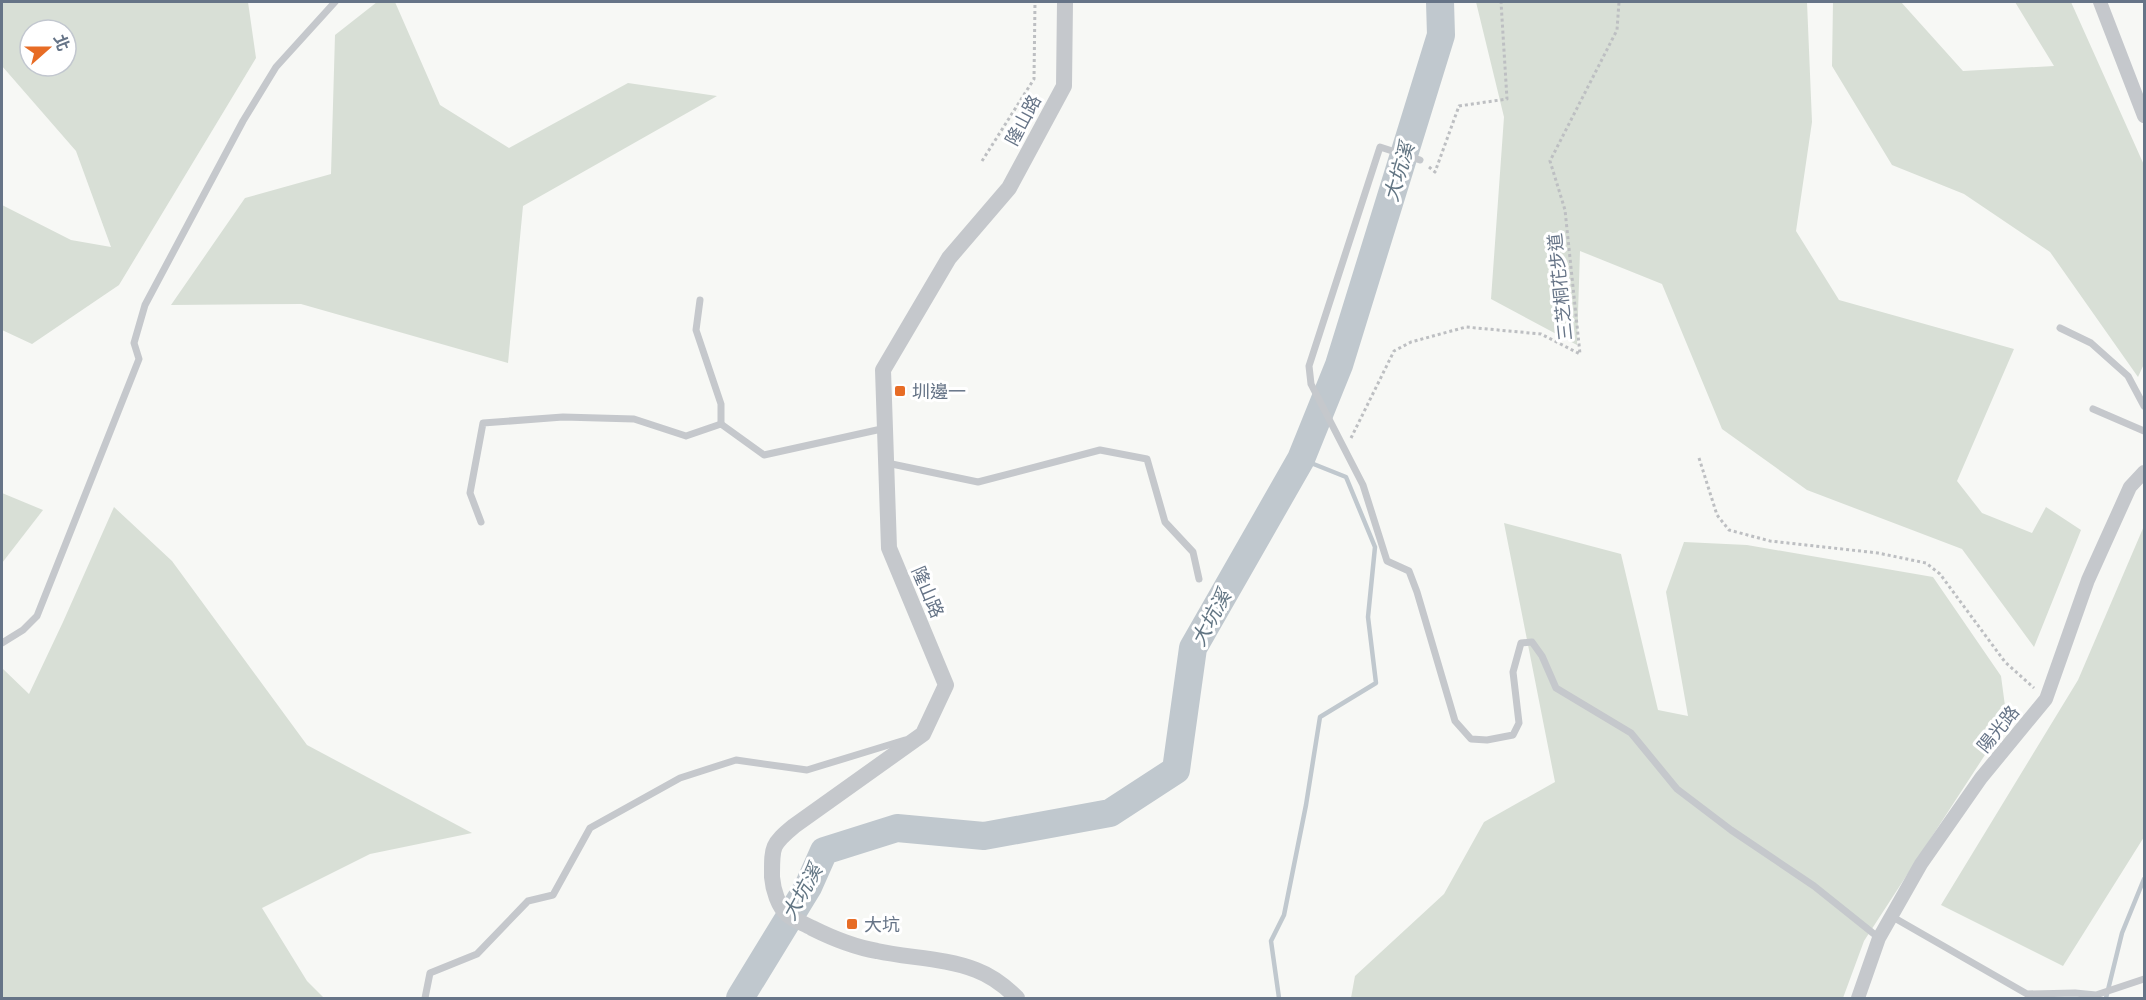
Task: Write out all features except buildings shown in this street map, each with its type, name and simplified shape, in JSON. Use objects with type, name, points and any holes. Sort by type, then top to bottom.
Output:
[{"type":"street","name":"隆山路","points":[[1017,999],[1004,984],[976,970],[877,951],[827,936],[787,914],[778,901],[773,884],[772,856],[777,841],[794,826],[923,734],[946,685],[889,548],[883,370],[949,258],[1009,188],[1064,86],[1065,2]]},
{"type":"street","points":[[2100,2],[2145,116]]},
{"type":"street","name":"陽光路","points":[[1858,999],[1879,939],[1921,864],[1981,778],[2046,699],[2088,580],[2130,487],[2145,472]]},
{"type":"lane","points":[[2,643],[23,630],[37,616],[139,359],[134,343],[145,305],[243,121],[276,67],[335,2]]},
{"type":"lane","points":[[1420,160],[1380,147],[1309,366],[1311,384],[1363,485],[1387,561],[1409,572],[1421,603],[1455,721],[1471,739],[1487,740],[1513,735],[1519,723],[1514,672],[1521,643],[1532,642],[1542,656],[1557,688],[1631,733],[1677,789],[1731,830],[1814,886],[1879,939]]},
{"type":"lane","points":[[700,300],[696,330],[721,404],[721,424]]},
{"type":"lane","points":[[2060,328],[2091,343],[2128,376],[2145,406]]},
{"type":"lane","points":[[2093,409],[2145,431]]},
{"type":"lane","points":[[481,522],[470,493],[483,423],[563,417],[634,419],[686,436],[721,424]]},
{"type":"lane","points":[[721,424],[764,455],[886,428]]},
{"type":"lane","points":[[887,463],[978,482],[1100,450],[1147,459],[1165,522],[1193,552],[1199,579]]},
{"type":"lane","points":[[425,999],[430,973],[477,954],[528,901],[553,895],[590,828],[680,778],[736,760],[807,770],[923,734]]},
{"type":"lane","points":[[1892,916],[2027,994],[2096,995],[2145,979]]},
{"type":"path","points":[[982,161],[1034,79],[1035,2]]},
{"type":"path","points":[[1420,160],[1435,172],[1459,106],[1507,99],[1501,2]]},
{"type":"path","name":"三芝桐花步道","points":[[1345,450],[1394,351],[1411,342],[1466,327],[1541,334],[1580,354],[1565,210],[1550,161],[1617,30],[1620,2]]},
{"type":"path","points":[[1699,458],[1717,515],[1729,530],[1770,541],[1878,553],[1926,563],[1940,574],[2005,662],[2046,699]]},
{"type":"shaded area","points":[[2,2],[248,2],[256,58],[119,285],[32,344],[2,330],[2,205],[71,240],[111,247],[76,151],[2,66]]},
{"type":"shaded area","points":[[377,2],[395,2],[440,105],[509,148],[628,83],[717,96],[523,206],[508,363],[301,304],[171,305],[245,198],[331,174],[335,35]]},
{"type":"shaded area","points":[[1476,2],[1807,2],[1812,122],[1796,231],[1839,300],[2014,349],[1957,481],[1982,513],[2032,533],[2046,507],[2081,530],[2034,647],[1962,549],[1807,490],[1722,429],[1662,284],[1580,251],[1577,345],[1491,299],[1504,117]]},
{"type":"shaded area","points":[[1833,2],[1901,2],[1963,71],[2054,66],[2015,2],[2071,2],[2144,165],[2144,364],[2138,377],[2050,252],[1964,194],[1892,165],[1832,66]]},
{"type":"shaded area","points":[[2,493],[43,510],[2,563]]},
{"type":"shaded area","points":[[114,507],[172,561],[307,745],[472,833],[370,854],[262,908],[307,981],[324,998],[2,998],[2,668],[29,694]]},
{"type":"shaded area","points":[[1504,523],[1621,554],[1658,710],[1688,716],[1666,592],[1684,542],[1747,545],[1933,577],[2001,676],[2007,721],[1864,941],[1843,998],[1351,998],[1355,976],[1444,894],[1484,822],[1555,782]]},
{"type":"shaded area","points":[[2144,526],[2144,837],[2063,966],[1941,905],[2078,680]]},
{"type":"waterway","name":"大坑溪","points":[[740,998],[808,887],[824,851],[897,828],[984,836],[1110,813],[1176,770],[1193,648],[1301,459],[1339,365],[1441,35],[1440,2]]},
{"type":"waterway","points":[[1279,998],[1271,941],[1284,915],[1306,805],[1320,717],[1376,683],[1368,617],[1375,547],[1346,477],[1301,459]]},
{"type":"waterway","points":[[2106,998],[2122,933],[2144,879]]},
{"type":"place","name":"圳邊一","points":[[900,391]]},
{"type":"place","name":"大坑","points":[[852,924]]}]
